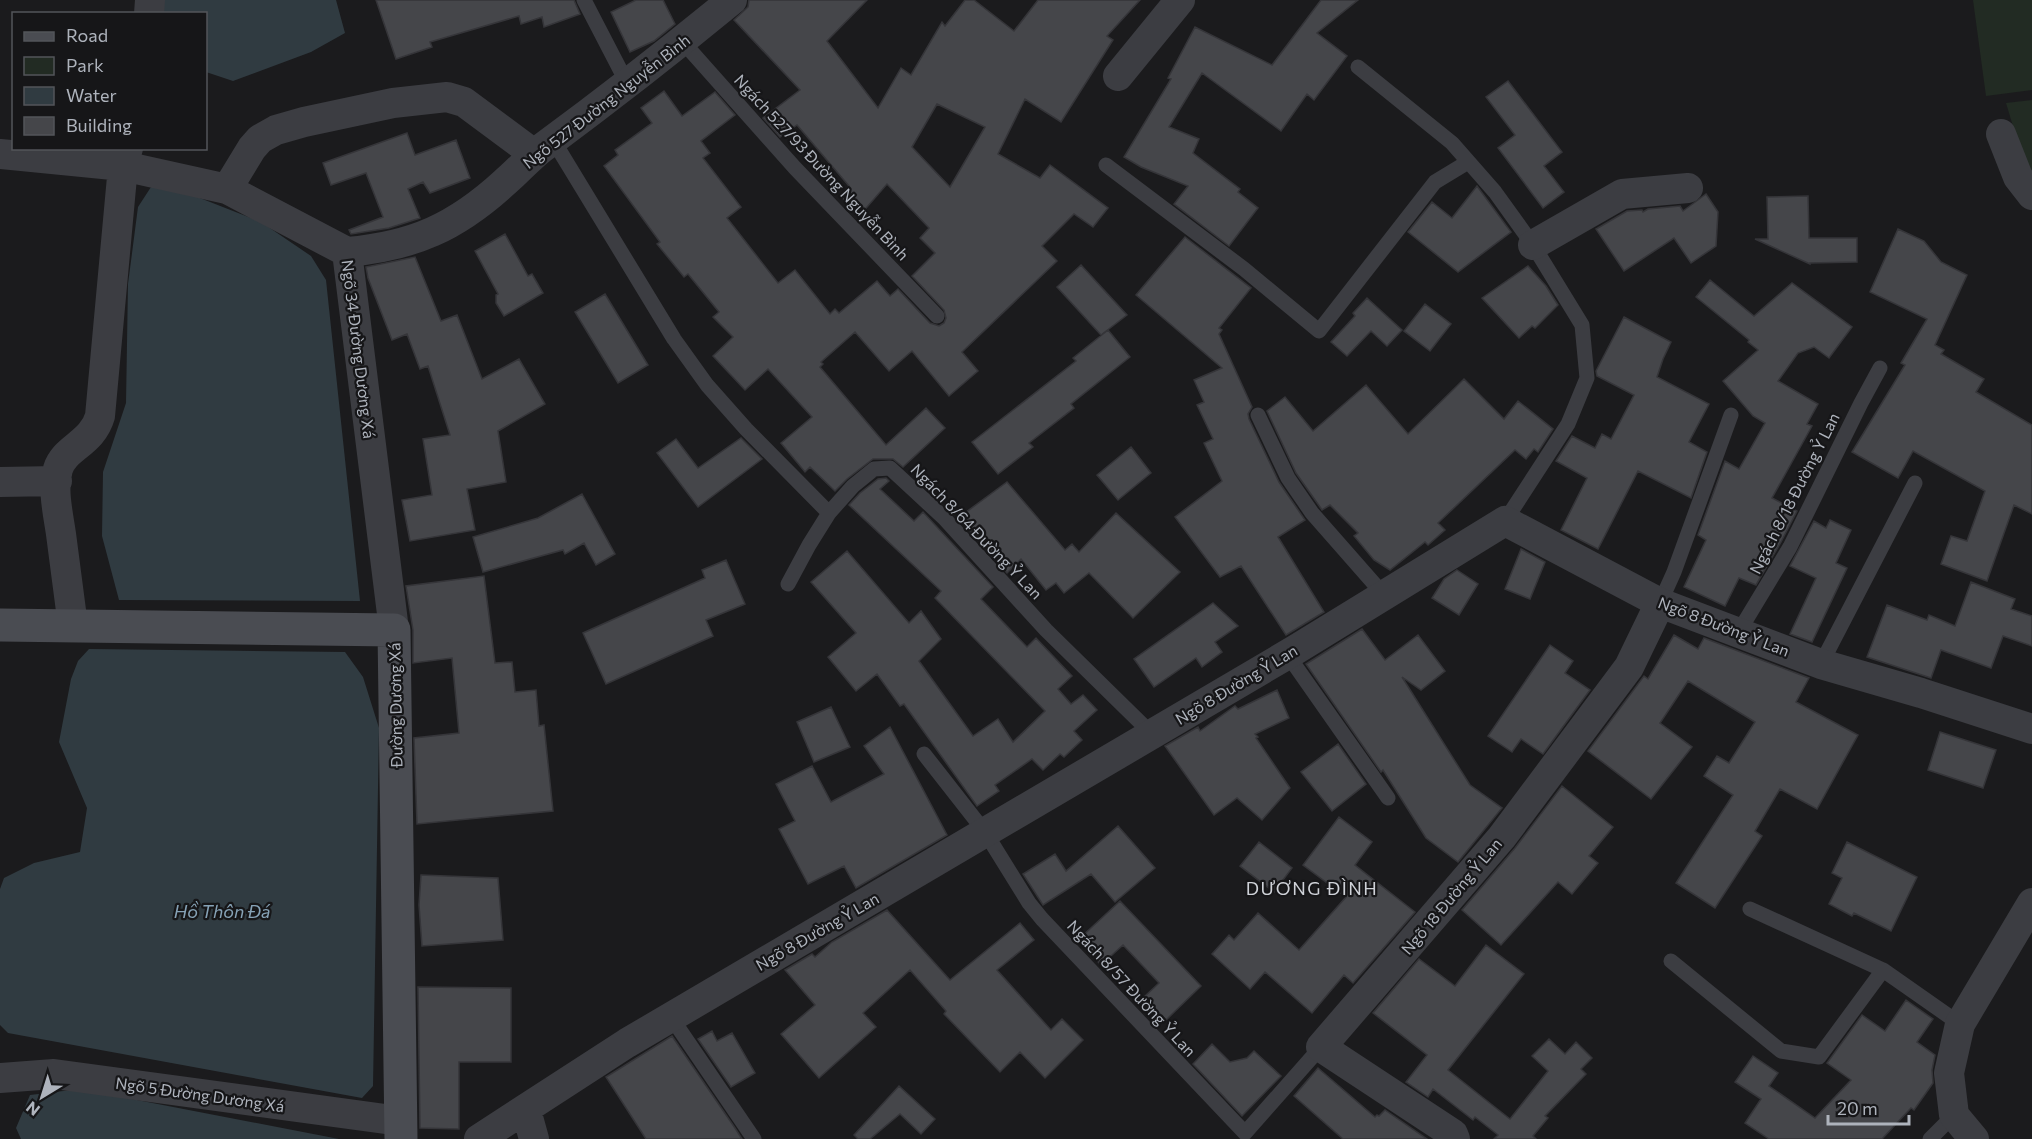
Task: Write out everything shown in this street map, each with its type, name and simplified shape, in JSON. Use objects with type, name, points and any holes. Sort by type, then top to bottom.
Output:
[{"type":"street","name":"Ngõ 527 Đường Nguyễn Bình","points":[[347,252],[379,249],[425,236],[466,215],[543,147],[732,0]]},
{"type":"street","points":[[1118,76],[1180,0]]},
{"type":"street","points":[[227,189],[252,148],[260,139],[276,130],[393,103],[447,98],[464,102],[543,147]]},
{"type":"street","points":[[2001,134],[2018,177],[2032,195]]},
{"type":"street","name":"Ngõ 34 Đường Dương Xá","points":[[0,154],[125,157],[227,189],[347,252],[394,630]]},
{"type":"street","points":[[78,626],[56,497],[58,467],[69,452],[85,441],[97,428],[100,416],[125,157]]},
{"type":"street","points":[[1533,245],[1622,194],[1688,188]]},
{"type":"street","points":[[0,482],[57,482]]},
{"type":"street","name":"Ngõ 8 Đường Ỷ Lan","points":[[479,1139],[627,1043],[1287,654],[1505,521],[1660,603],[1821,664],[2032,729]]},
{"type":"street","name":"Ngõ 18 Đường Ỷ Lan","points":[[1321,1047],[1502,837],[1629,667],[1660,603]]},
{"type":"street","name":"Đường Dương Xá","points":[[0,625],[394,630],[400,1130]]},
{"type":"street","points":[[1974,1139],[1954,1115],[1949,1073],[1960,1024],[2032,903]]},
{"type":"street","points":[[1321,1047],[1453,1134],[1455,1139]]},
{"type":"street","name":"Ngõ 5 Đường Dương Xá","points":[[0,1078],[54,1074],[400,1130]]},
{"type":"street","points":[[526,1110],[534,1139]]},
{"type":"lane","points":[[584,0],[627,83]]},
{"type":"lane","name":"Ngách 527/93 Đường Nguyễn Bình","points":[[682,41],[795,168],[937,316]]},
{"type":"lane","points":[[1358,67],[1452,143],[1495,192],[1533,245],[1582,325],[1587,378],[1568,424],[1505,521]]},
{"type":"lane","points":[[543,147],[707,385],[746,429],[829,513]]},
{"type":"lane","points":[[1106,165],[1244,269],[1319,331],[1434,182],[1468,162]]},
{"type":"lane","name":"Ngách 8/18 Đường Ỷ Lan","points":[[1738,633],[1790,547],[1880,368]]},
{"type":"lane","points":[[1258,415],[1288,478],[1312,513],[1384,595]]},
{"type":"lane","points":[[1660,603],[1674,572],[1731,415]]},
{"type":"lane","name":"Ngách 8/64 Đường Ỷ Lan","points":[[788,584],[829,513],[853,486],[874,469],[890,468],[944,518],[1046,630],[1152,734]]},
{"type":"lane","points":[[1821,664],[1916,483]]},
{"type":"lane","points":[[1287,654],[1388,798]]},
{"type":"lane","points":[[924,754],[985,832]]},
{"type":"lane","name":"Ngách 8/57 Đường Ỷ Lan","points":[[985,832],[1029,903],[1042,919],[1245,1133],[1321,1047]]},
{"type":"lane","points":[[1750,909],[1883,970],[1960,1024]]},
{"type":"lane","points":[[1671,961],[1781,1051],[1819,1057],[1883,970]]},
{"type":"lane","points":[[671,1017],[754,1139]]},
{"type":"lane","points":[[1930,1139],[1954,1115]]},
{"type":"green space","points":[[1973,0],[2032,0],[2032,90],[1986,96]]},
{"type":"green space","points":[[2032,100],[2032,174],[2025,166],[2006,103]]},
{"type":"water","points":[[164,0],[336,0],[345,33],[311,52],[233,81],[207,72],[207,12],[162,12]]},
{"type":"water","points":[[151,187],[182,191],[261,222],[311,256],[326,280],[360,601],[119,600],[102,536],[103,472],[126,403],[128,284],[138,207]]},
{"type":"water","name":"Hồ Thôn Đá","points":[[89,649],[345,652],[363,677],[379,728],[373,1086],[362,1098],[8,1033],[0,1025],[0,889],[4,878],[34,863],[80,852],[87,808],[59,742],[71,679],[78,661]]},
{"type":"water","points":[[80,1089],[339,1139],[21,1139],[16,1128],[30,1095]]},
{"type":"building","points":[[376,0],[574,0],[580,14],[544,27],[542,17],[521,24],[519,16],[430,42],[432,47],[396,59]]},
{"type":"building","points":[[636,0],[663,0],[675,24],[654,41],[630,52],[611,12]]},
{"type":"building","points":[[749,0],[867,0],[827,41],[878,108],[901,68],[911,75],[942,22],[945,26],[965,0],[974,0],[1014,31],[1038,0],[1140,0],[1107,36],[1113,40],[1061,122],[1025,99],[998,154],[1040,178],[1050,165],[1108,208],[1093,227],[1074,214],[1042,246],[1057,261],[962,352],[978,371],[949,396],[912,351],[889,371],[855,332],[821,362],[823,364],[820,367],[886,445],[926,408],[945,428],[903,467],[893,459],[873,459],[835,491],[810,467],[805,472],[781,443],[812,417],[768,369],[745,390],[713,356],[733,337],[713,317],[719,312],[688,274],[684,277],[657,244],[660,242],[604,166],[618,155],[615,150],[652,123],[641,108],[664,91],[682,116],[715,92],[735,115],[701,141],[710,153],[703,158],[741,207],[727,218],[778,283],[795,270],[830,314],[835,309],[839,313],[877,281],[890,296],[898,289],[930,323],[939,326],[944,323],[946,318],[944,310],[912,276],[935,253],[920,238],[929,228],[887,184],[861,214],[840,196],[849,186],[797,125],[780,137],[763,118],[800,90],[734,20],[748,7]],"holes":[[[937,104],[985,127],[950,187],[912,147]]]},
{"type":"building","points":[[1321,0],[1358,0],[1317,33],[1347,56],[1314,100],[1307,94],[1281,131],[1202,73],[1169,127],[1199,139],[1193,153],[1240,189],[1238,192],[1258,208],[1229,246],[1174,204],[1188,186],[1141,167],[1124,157],[1171,79],[1168,78],[1195,27],[1272,65]]},
{"type":"building","points":[[1508,81],[1562,152],[1544,166],[1564,192],[1543,208],[1498,148],[1515,135],[1486,97]]},
{"type":"building","points":[[407,133],[415,155],[456,140],[470,178],[430,193],[423,182],[408,189],[420,218],[389,228],[351,234],[349,230],[383,217],[366,173],[331,185],[323,163]]},
{"type":"building","points":[[1477,186],[1511,232],[1458,272],[1408,232],[1432,202],[1452,218]]},
{"type":"building","points":[[1706,194],[1718,212],[1716,246],[1691,263],[1674,238],[1624,271],[1596,229],[1627,211],[1642,210],[1643,212],[1648,209],[1680,206],[1683,211]]},
{"type":"building","points":[[1808,196],[1809,238],[1857,238],[1857,262],[1810,264],[1755,239],[1768,239],[1767,197]]},
{"type":"building","points":[[1898,229],[1924,241],[1941,262],[1967,275],[1935,345],[1944,350],[1941,354],[1984,379],[1976,392],[2032,425],[2032,514],[2014,505],[1987,581],[1941,564],[1951,536],[1967,541],[1985,491],[1913,451],[1898,478],[1852,452],[1905,365],[1901,363],[1927,319],[1870,292]]},
{"type":"building","points":[[505,234],[528,276],[532,274],[543,293],[504,316],[496,303],[498,294],[475,251]]},
{"type":"building","points":[[1185,237],[1251,288],[1219,328],[1222,330],[1219,334],[1252,407],[1248,414],[1249,419],[1279,482],[1305,520],[1278,537],[1324,612],[1286,635],[1241,566],[1220,577],[1175,517],[1222,481],[1204,443],[1213,439],[1197,405],[1204,402],[1194,380],[1222,368],[1136,295]]},
{"type":"building","points":[[415,257],[441,321],[457,315],[482,379],[519,359],[545,404],[498,431],[506,482],[467,489],[475,530],[410,541],[402,500],[432,495],[423,439],[450,435],[428,366],[420,369],[407,334],[392,340],[368,278],[366,267]]},
{"type":"building","points":[[1081,265],[1127,315],[1101,335],[1057,287]]},
{"type":"building","points":[[1528,266],[1546,286],[1558,305],[1535,328],[1532,326],[1519,338],[1482,298]]},
{"type":"building","points":[[1710,280],[1754,316],[1792,283],[1852,327],[1829,358],[1814,347],[1798,353],[1778,381],[1818,404],[1807,424],[1812,426],[1772,498],[1797,511],[1756,585],[1739,578],[1725,606],[1684,587],[1706,540],[1698,535],[1725,461],[1739,469],[1765,423],[1753,416],[1723,381],[1758,350],[1696,297]]},
{"type":"building","points":[[605,294],[648,365],[618,383],[575,312]]},
{"type":"building","points":[[1367,298],[1402,330],[1387,346],[1371,331],[1347,356],[1331,342],[1355,316],[1353,313]]},
{"type":"building","points":[[1425,304],[1451,324],[1430,351],[1404,331]]},
{"type":"building","points":[[1624,317],[1671,342],[1657,377],[1709,404],[1689,442],[1707,452],[1691,498],[1638,471],[1598,549],[1561,530],[1587,478],[1556,461],[1572,436],[1595,448],[1602,434],[1611,439],[1634,395],[1597,376],[1596,371]]},
{"type":"building","points":[[1108,330],[1130,357],[1071,404],[1074,408],[1029,443],[1033,447],[998,474],[972,442],[1076,361],[1073,358]]},
{"type":"building","points":[[1464,379],[1504,419],[1518,401],[1553,429],[1538,452],[1534,449],[1526,459],[1515,450],[1438,523],[1445,530],[1428,545],[1425,542],[1390,570],[1374,560],[1354,536],[1358,533],[1330,505],[1322,510],[1296,473],[1267,411],[1285,397],[1313,431],[1366,385],[1408,434]]},
{"type":"building","points":[[741,438],[762,459],[698,507],[657,453],[676,439],[698,468]]},
{"type":"building","points":[[1131,447],[1151,473],[1118,500],[1097,475]]},
{"type":"building","points":[[886,478],[889,481],[880,489],[914,521],[923,512],[993,587],[981,599],[1027,647],[1036,638],[1072,676],[1058,689],[1071,704],[1083,695],[1097,710],[1074,731],[1082,740],[1064,757],[1060,754],[1043,770],[1032,759],[995,785],[999,791],[977,806],[904,704],[900,706],[877,674],[856,691],[828,657],[856,633],[811,582],[847,551],[909,623],[921,611],[941,639],[919,661],[973,736],[998,719],[1013,742],[1045,711],[935,598],[941,591],[849,505],[878,479]]},
{"type":"building","points":[[1007,482],[1065,550],[1072,544],[1079,552],[1116,513],[1180,572],[1133,618],[1089,573],[1064,593],[1056,583],[1046,590],[1021,559],[1007,573],[958,518]]},
{"type":"building","points":[[582,494],[615,554],[596,565],[584,543],[565,554],[563,550],[483,572],[473,537],[538,518]]},
{"type":"building","points":[[1830,520],[1851,530],[1836,563],[1847,568],[1812,642],[1790,634],[1816,578],[1790,566],[1814,521],[1826,528]]},
{"type":"building","points":[[1521,549],[1545,562],[1530,599],[1505,589]]},
{"type":"building","points":[[726,560],[745,604],[706,620],[713,636],[606,684],[583,633],[705,578],[702,570]]},
{"type":"building","points":[[1457,570],[1478,584],[1459,615],[1432,598],[1444,579]]},
{"type":"building","points":[[484,576],[495,663],[512,662],[515,692],[536,690],[539,726],[544,725],[553,811],[417,824],[414,738],[459,733],[452,658],[413,663],[413,630],[406,586]]},
{"type":"building","points":[[1971,582],[2015,599],[2011,609],[2032,616],[2032,646],[2003,636],[1991,668],[1941,650],[1931,678],[1867,657],[1887,605],[1927,620],[1929,615],[1955,626]]},
{"type":"building","points":[[1213,603],[1238,626],[1215,642],[1222,652],[1202,667],[1196,658],[1154,687],[1134,659]]},
{"type":"building","points":[[1362,629],[1385,660],[1418,635],[1445,671],[1421,690],[1402,677],[1470,785],[1502,808],[1458,862],[1426,838],[1383,770],[1381,772],[1306,664]]},
{"type":"building","points":[[1674,635],[1698,649],[1704,638],[1809,678],[1796,702],[1858,735],[1817,809],[1780,789],[1755,831],[1762,836],[1715,908],[1676,883],[1733,795],[1704,776],[1717,756],[1729,763],[1755,722],[1688,681],[1660,723],[1692,747],[1651,799],[1588,751],[1644,676],[1648,679]]},
{"type":"building","points":[[1550,645],[1573,661],[1565,673],[1590,690],[1543,754],[1521,739],[1512,752],[1488,736]]},
{"type":"building","points":[[1277,690],[1289,718],[1255,734],[1290,788],[1262,820],[1237,798],[1214,815],[1165,746],[1198,727],[1200,731],[1235,706],[1238,709]]},
{"type":"building","points":[[831,707],[850,747],[814,762],[797,722]]},
{"type":"building","points":[[890,727],[947,835],[856,888],[844,866],[808,884],[779,829],[795,821],[776,784],[812,766],[831,802],[884,774],[864,746]]},
{"type":"building","points":[[1940,732],[1996,750],[1983,788],[1928,770]]},
{"type":"building","points":[[1338,744],[1366,784],[1332,811],[1301,772]]},
{"type":"building","points":[[1562,786],[1613,827],[1589,856],[1598,863],[1572,894],[1558,882],[1501,945],[1462,910],[1515,848]]},
{"type":"building","points":[[1339,817],[1372,842],[1355,865],[1415,912],[1353,983],[1344,975],[1312,1013],[1265,972],[1250,989],[1212,954],[1229,935],[1234,940],[1258,913],[1299,950],[1346,897],[1303,865]]},
{"type":"building","points":[[1118,826],[1155,868],[1115,902],[1091,874],[1043,905],[1023,874],[1055,854],[1066,871]]},
{"type":"building","points":[[1259,842],[1292,868],[1274,892],[1240,866]]},
{"type":"building","points":[[1847,842],[1917,877],[1891,931],[1854,913],[1852,916],[1829,904],[1842,878],[1832,873]]},
{"type":"building","points":[[421,875],[498,878],[503,940],[422,946],[419,905]]},
{"type":"building","points":[[1120,901],[1201,986],[1166,1020],[1144,997],[1159,983],[1123,945],[1101,965],[1078,940]]},
{"type":"building","points":[[887,910],[950,980],[1020,923],[1034,940],[997,970],[1051,1030],[1062,1019],[1083,1040],[1045,1078],[1020,1052],[1000,1072],[944,1014],[946,1011],[910,970],[863,1013],[876,1027],[819,1078],[781,1034],[815,1005],[785,970],[812,954],[815,957],[832,942]]},
{"type":"building","points":[[1486,945],[1524,974],[1448,1070],[1510,1119],[1548,1071],[1532,1056],[1549,1039],[1565,1054],[1576,1042],[1592,1058],[1581,1069],[1586,1074],[1545,1116],[1548,1118],[1533,1136],[1536,1139],[1494,1139],[1498,1135],[1475,1117],[1473,1120],[1433,1089],[1428,1097],[1406,1082],[1427,1055],[1373,1013],[1419,959],[1455,986]]},
{"type":"building","points":[[418,987],[511,988],[511,1062],[459,1062],[459,1129],[420,1128]]},
{"type":"building","points":[[1906,1000],[1933,1019],[1917,1042],[1935,1055],[1932,1070],[1933,1083],[1914,1110],[1911,1108],[1882,1139],[1769,1139],[1745,1123],[1761,1099],[1735,1082],[1753,1056],[1778,1073],[1769,1086],[1815,1118],[1851,1080],[1827,1063],[1862,1015],[1885,1031]]},
{"type":"building","points":[[712,1031],[717,1041],[732,1033],[755,1073],[731,1087],[698,1039]]},
{"type":"building","points":[[672,1036],[742,1139],[646,1139],[606,1077]]},
{"type":"building","points":[[1212,1044],[1230,1062],[1247,1058],[1254,1051],[1281,1076],[1242,1116],[1193,1064]]},
{"type":"building","points":[[1318,1068],[1375,1117],[1385,1110],[1427,1139],[1343,1139],[1294,1096]]},
{"type":"building","points":[[899,1086],[935,1119],[921,1134],[900,1114],[870,1139],[858,1139],[854,1135]]},
{"type":"district","name":"DƯƠNG ĐÌNH","points":[[1312,888]]}]
